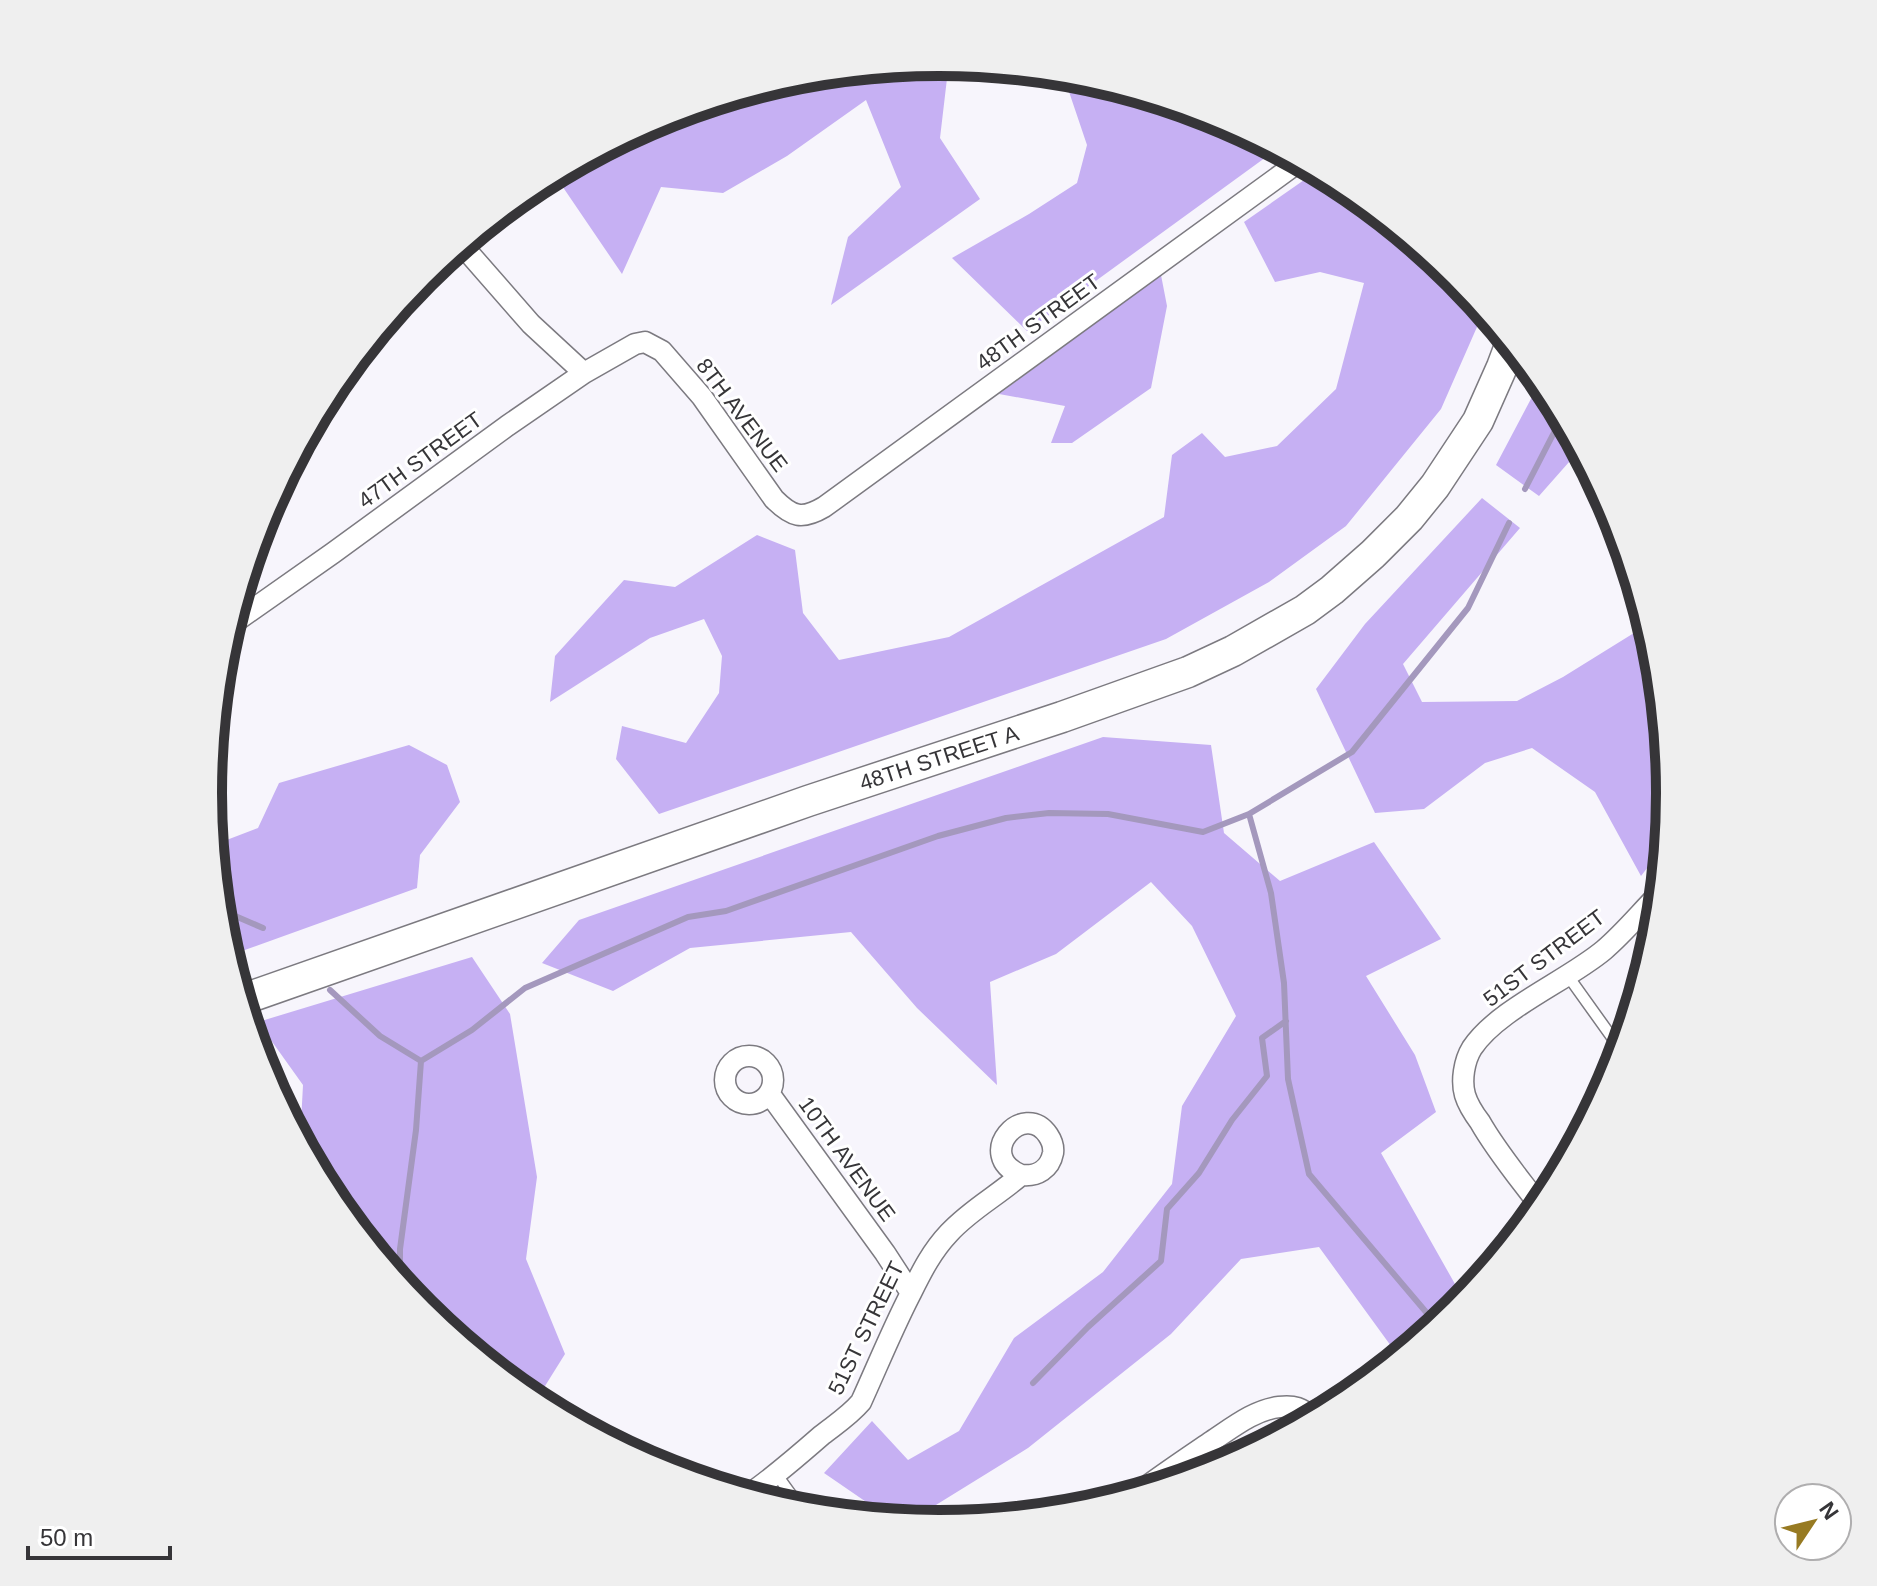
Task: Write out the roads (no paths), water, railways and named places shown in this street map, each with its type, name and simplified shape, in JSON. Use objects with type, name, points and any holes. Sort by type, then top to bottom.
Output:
[{"type":"street","name":"48TH STREET","points":[[801,516],[824,507],[1290,168]]},
{"type":"street","points":[[468,252],[531,324],[584,373]]},
{"type":"street","name":"8TH AVENUE","points":[[645,342],[662,351],[702,397],[774,499],[785,510],[801,516]]},
{"type":"street","name":"47TH STREET","points":[[244,615],[584,373],[635,344],[645,342]]},
{"type":"street","name":"48TH STREET A","points":[[252,996],[808,801],[1062,717],[1188,672],[1233,651],[1305,610],[1332,590],[1409,518],[1435,486],[1478,421],[1506,356]]},
{"type":"street","name":"51ST STREET","points":[[1532,1195],[1488,1137],[1465,1095],[1465,1067],[1471,1050],[1511,1012],[1605,949],[1646,907]]},
{"type":"street","name":"10TH AVENUE","points":[[769,1093],[911,1293]]},
{"type":"street","name":"51ST STREET","points":[[759,1487],[846,1418],[861,1402],[922,1269],[948,1233],[968,1214],[1002,1192],[1021,1175]]},
{"type":"street","points":[[1182,1467],[1248,1417],[1279,1406],[1304,1410]]},
{"type":"lane","points":[[1568,976],[1612,1037]]},
{"type":"lane","points":[[777,1475],[791,1494]]},
{"type":"waterway","points":[[1525,489],[1556,429]]},
{"type":"waterway","points":[[400,1267],[421,1061],[472,1030],[525,988],[688,917],[726,911],[938,836],[1006,818],[1049,813],[1108,814],[1203,832],[1249,814],[1352,752],[1468,608],[1509,523]]},
{"type":"waterway","points":[[1249,814],[1271,893],[1284,983],[1288,1079],[1309,1174],[1429,1315]]},
{"type":"waterway","points":[[232,915],[263,928]]},
{"type":"waterway","points":[[330,990],[380,1036],[421,1061]]},
{"type":"waterway","points":[[1033,1383],[1088,1327],[1161,1261],[1167,1209],[1199,1173],[1232,1120],[1267,1076],[1262,1038],[1286,1021]]}]
